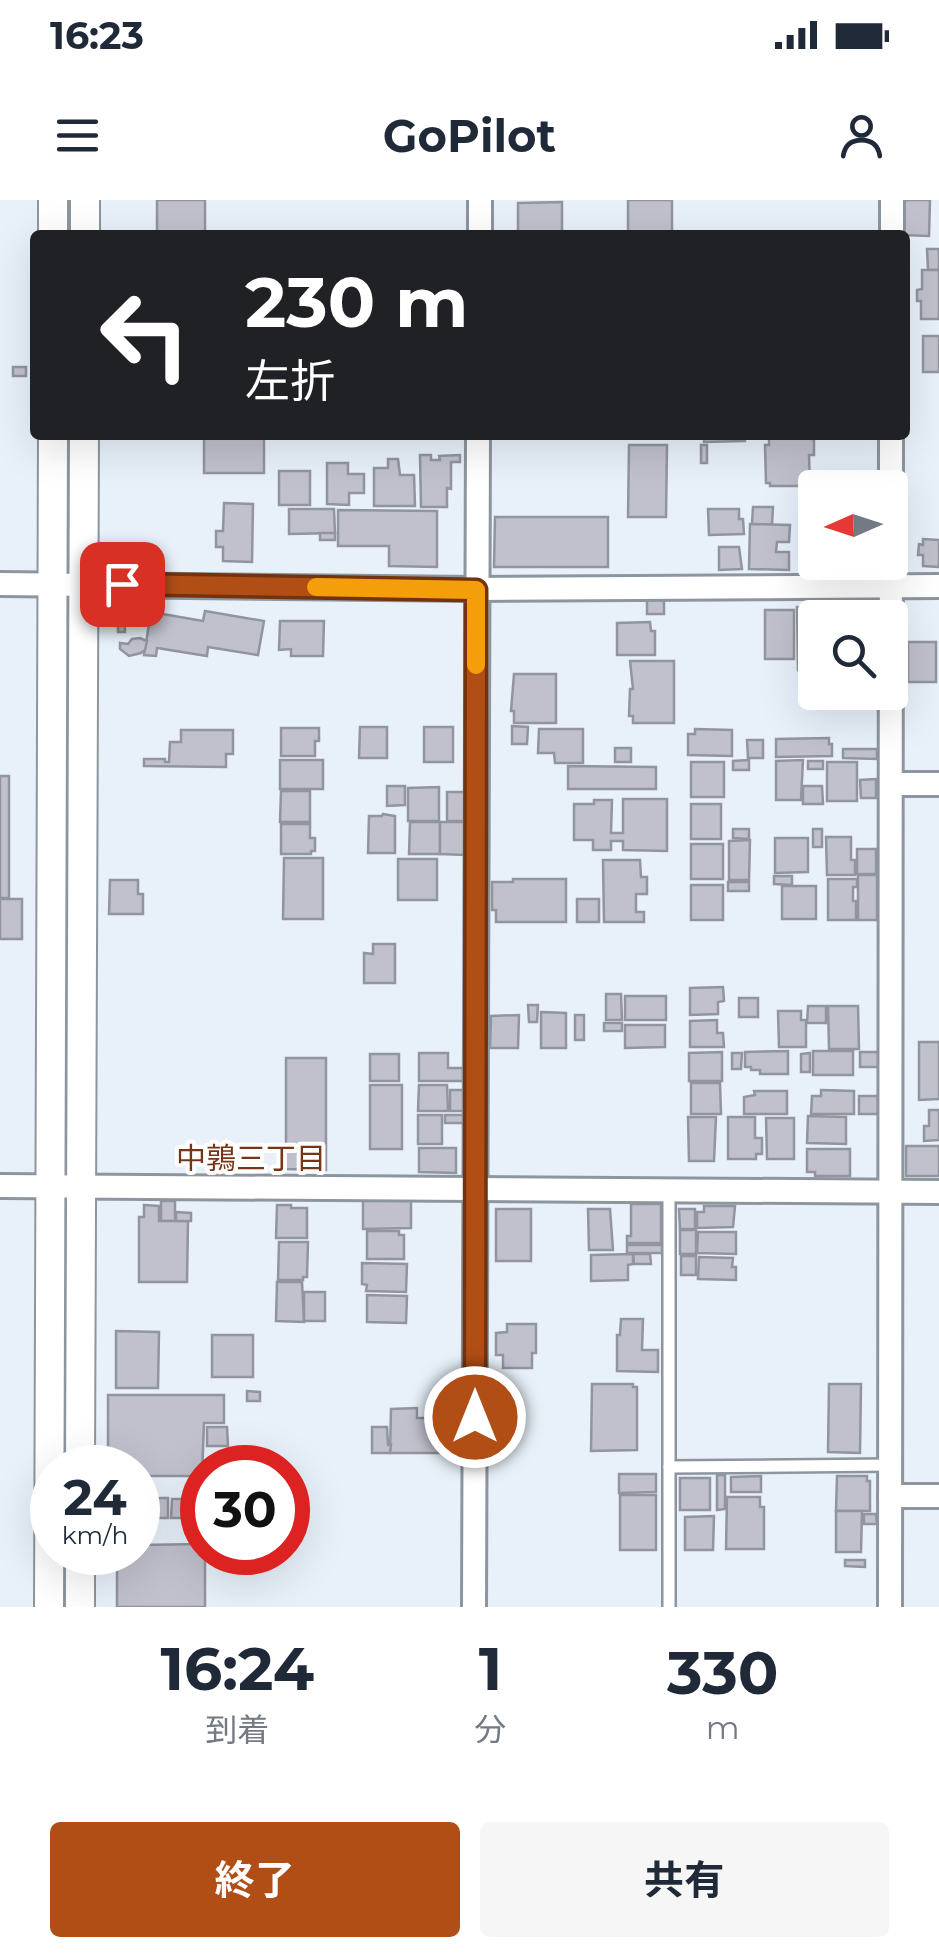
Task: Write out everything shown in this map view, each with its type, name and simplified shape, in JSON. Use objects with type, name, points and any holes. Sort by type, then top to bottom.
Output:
[{"type":"street","points":[[53,230],[54,200]]},
{"type":"street","points":[[85,230],[86,200]]},
{"type":"street","points":[[480,200],[480,230]]},
{"type":"street","points":[[892,200],[892,230]]},
{"type":"street","points":[[49,1607],[53,440]]},
{"type":"street","points":[[80,1445],[84,440]]},
{"type":"street","points":[[474,1607],[478,440]]},
{"type":"street","points":[[890,1607],[891,440]]},
{"type":"street","points":[[0,584],[476,590],[939,586]]},
{"type":"street","points":[[891,784],[939,784]]},
{"type":"street","points":[[0,1186],[939,1192]]},
{"type":"street","points":[[890,1496],[939,1496]]},
{"type":"street","points":[[80,1575],[80,1607]]},
{"type":"lane","points":[[669,1190],[669,1607]]},
{"type":"lane","points":[[669,1466],[890,1465]]},
{"type":"building","points":[[157,200],[205,200],[205,230],[157,230]]},
{"type":"building","points":[[628,200],[672,200],[672,230],[628,230]]},
{"type":"building","points":[[903,200],[930,200],[929,236],[910,235],[910,230],[903,230]]},
{"type":"building","points":[[562,202],[562,230],[518,230],[518,203]]},
{"type":"building","points":[[927,249],[939,249],[939,270],[928,270]]},
{"type":"building","points":[[922,270],[939,270],[939,319],[921,319],[917,290],[922,289]]},
{"type":"building","points":[[923,336],[939,336],[939,372],[923,372]]},
{"type":"building","points":[[13,367],[26,367],[26,376],[13,376]]},
{"type":"building","points":[[204,440],[264,440],[264,473],[204,473]]},
{"type":"building","points":[[769,440],[814,440],[809,470],[798,470],[798,486],[766,483],[765,445],[769,445]]},
{"type":"building","points":[[629,445],[667,445],[666,517],[628,517]]},
{"type":"building","points":[[701,445],[707,445],[707,463],[701,463]]},
{"type":"building","points":[[420,455],[440,460],[439,456],[460,455],[460,462],[451,462],[447,507],[421,507]]},
{"type":"building","points":[[388,459],[398,459],[400,475],[414,475],[415,506],[374,506],[374,468],[388,468]]},
{"type":"building","points":[[327,463],[348,463],[348,474],[364,474],[364,493],[349,493],[349,505],[327,504]]},
{"type":"building","points":[[279,471],[310,471],[310,505],[279,505]]},
{"type":"building","points":[[224,503],[253,504],[252,562],[223,561],[223,547],[216,547],[216,531],[223,531]]},
{"type":"building","points":[[753,507],[773,507],[772,525],[752,524]]},
{"type":"building","points":[[289,509],[334,509],[335,533],[289,534]]},
{"type":"building","points":[[708,509],[739,509],[744,534],[709,535]]},
{"type":"building","points":[[338,510],[437,511],[437,567],[389,566],[389,546],[338,546]]},
{"type":"building","points":[[495,517],[608,517],[608,567],[494,567]]},
{"type":"building","points":[[750,524],[790,525],[789,542],[777,542],[776,552],[789,552],[789,570],[749,569]]},
{"type":"building","points":[[320,533],[335,533],[335,540],[320,540]]},
{"type":"building","points":[[923,539],[939,540],[939,567],[923,566],[923,555],[918,555]]},
{"type":"building","points":[[719,547],[739,547],[742,569],[719,570]]},
{"type":"building","points":[[647,599],[664,599],[664,614],[647,614]]},
{"type":"building","points":[[765,610],[794,610],[794,659],[765,659]]},
{"type":"building","points":[[118,611],[124,611],[125,632],[118,632]]},
{"type":"building","points":[[205,611],[264,621],[258,655],[208,647],[207,656],[157,648],[156,656],[144,655],[151,612],[203,621]]},
{"type":"building","points":[[280,621],[324,621],[323,656],[291,656],[291,649],[279,650]]},
{"type":"building","points":[[650,622],[651,631],[655,631],[655,655],[617,655],[617,623]]},
{"type":"building","points":[[140,638],[147,641],[141,653],[129,656],[120,649],[120,643]]},
{"type":"building","points":[[908,642],[936,642],[936,682],[908,682]]},
{"type":"building","points":[[630,661],[674,661],[674,723],[633,723],[633,716],[629,716],[633,689]]},
{"type":"building","points":[[514,674],[556,674],[556,723],[514,723]]},
{"type":"building","points":[[512,726],[528,727],[527,744],[512,744]]},
{"type":"building","points":[[360,727],[387,727],[387,758],[359,758]]},
{"type":"building","points":[[424,727],[453,727],[453,762],[424,762]]},
{"type":"building","points":[[281,728],[319,728],[315,756],[281,756]]},
{"type":"building","points":[[539,729],[583,729],[583,763],[555,763],[554,753],[538,753]]},
{"type":"building","points":[[695,729],[732,730],[732,756],[688,755],[688,734],[695,734]]},
{"type":"building","points":[[181,730],[233,730],[233,754],[226,754],[226,767],[144,766],[144,759],[169,762],[170,742],[181,742]]},
{"type":"building","points":[[829,738],[832,756],[776,757],[776,739]]},
{"type":"building","points":[[747,740],[763,740],[763,758],[748,758]]},
{"type":"building","points":[[615,748],[631,748],[631,762],[615,762]]},
{"type":"building","points":[[843,749],[877,749],[877,759],[843,758]]},
{"type":"building","points":[[280,760],[323,760],[323,789],[280,789]]},
{"type":"building","points":[[749,760],[749,770],[733,770],[733,761]]},
{"type":"building","points":[[803,760],[801,800],[776,800],[776,761]]},
{"type":"building","points":[[808,761],[823,761],[823,769],[808,769]]},
{"type":"building","points":[[691,762],[724,762],[724,797],[691,797]]},
{"type":"building","points":[[827,762],[857,762],[857,801],[827,801]]},
{"type":"building","points":[[568,766],[656,767],[656,789],[568,789]]},
{"type":"building","points":[[0,776],[9,776],[9,898],[0,898]]},
{"type":"building","points":[[876,779],[876,798],[861,798],[860,780]]},
{"type":"building","points":[[387,786],[405,786],[405,805],[387,806]]},
{"type":"building","points":[[803,786],[822,786],[823,804],[803,804]]},
{"type":"building","points":[[439,787],[439,821],[408,821],[408,788]]},
{"type":"building","points":[[281,791],[310,791],[310,822],[280,822]]},
{"type":"building","points":[[447,792],[466,792],[466,821],[447,821]]},
{"type":"building","points":[[623,799],[667,799],[667,851],[623,850],[623,841],[611,841],[611,850],[593,850],[593,840],[574,840],[574,804],[612,800],[611,833],[623,833]]},
{"type":"building","points":[[691,804],[721,804],[721,839],[691,839]]},
{"type":"building","points":[[369,816],[395,816],[395,853],[368,853]]},
{"type":"building","points":[[410,822],[440,822],[440,854],[409,854]]},
{"type":"building","points":[[440,822],[465,822],[465,855],[440,854]]},
{"type":"building","points":[[281,824],[310,824],[315,851],[281,854]]},
{"type":"building","points":[[733,829],[749,829],[749,839],[733,838]]},
{"type":"building","points":[[813,829],[822,829],[822,847],[813,847]]},
{"type":"building","points":[[826,837],[851,837],[855,875],[827,875]]},
{"type":"building","points":[[775,838],[808,838],[808,872],[775,873]]},
{"type":"building","points":[[750,840],[749,880],[729,880],[729,841]]},
{"type":"building","points":[[691,844],[723,844],[723,879],[691,879]]},
{"type":"building","points":[[857,849],[876,849],[876,874],[857,874]]},
{"type":"building","points":[[284,858],[323,858],[323,919],[283,919]]},
{"type":"building","points":[[398,859],[437,859],[437,900],[398,900]]},
{"type":"building","points":[[603,860],[640,860],[641,877],[647,877],[647,894],[636,894],[636,912],[644,912],[644,922],[604,922]]},
{"type":"building","points":[[858,875],[877,875],[877,920],[858,920]]},
{"type":"building","points":[[774,876],[792,876],[792,885],[774,884]]},
{"type":"building","points":[[566,879],[566,922],[496,922],[492,882]]},
{"type":"building","points":[[828,879],[857,879],[857,887],[853,887],[856,920],[828,920]]},
{"type":"building","points":[[110,880],[138,880],[143,914],[109,914]]},
{"type":"building","points":[[728,882],[749,882],[749,891],[728,891]]},
{"type":"building","points":[[691,885],[723,885],[723,920],[691,920]]},
{"type":"building","points":[[782,886],[816,886],[816,919],[782,919]]},
{"type":"building","points":[[0,899],[22,899],[22,939],[0,939]]},
{"type":"building","points":[[577,899],[599,899],[599,922],[577,922]]},
{"type":"building","points":[[373,944],[395,944],[395,983],[364,983],[364,953],[373,954]]},
{"type":"building","points":[[723,987],[724,1001],[718,1002],[718,1014],[690,1015],[690,988]]},
{"type":"building","points":[[606,994],[621,994],[622,1020],[606,1020]]},
{"type":"building","points":[[625,996],[666,996],[666,1020],[625,1020]]},
{"type":"building","points":[[739,998],[758,998],[758,1017],[739,1017]]},
{"type":"building","points":[[528,1005],[538,1005],[537,1022],[529,1022]]},
{"type":"building","points":[[808,1006],[826,1006],[826,1023],[807,1023]]},
{"type":"building","points":[[828,1006],[858,1006],[859,1049],[829,1049]]},
{"type":"building","points":[[778,1011],[801,1011],[801,1020],[806,1020],[806,1047],[779,1047]]},
{"type":"building","points":[[541,1012],[566,1013],[566,1048],[541,1048]]},
{"type":"building","points":[[519,1015],[518,1048],[490,1048],[491,1016]]},
{"type":"building","points":[[575,1015],[584,1015],[584,1040],[575,1040]]},
{"type":"building","points":[[717,1020],[717,1033],[723,1033],[724,1047],[690,1047],[690,1021]]},
{"type":"building","points":[[604,1023],[622,1023],[622,1031],[604,1031]]},
{"type":"building","points":[[625,1025],[665,1025],[665,1047],[625,1048]]},
{"type":"building","points":[[919,1042],[939,1042],[939,1099],[919,1100]]},
{"type":"building","points":[[788,1051],[788,1074],[760,1074],[760,1070],[745,1067],[745,1052]]},
{"type":"building","points":[[813,1051],[853,1051],[853,1075],[813,1075]]},
{"type":"building","points":[[722,1052],[722,1081],[689,1081],[689,1053]]},
{"type":"building","points":[[860,1052],[879,1052],[878,1067],[860,1067]]},
{"type":"building","points":[[419,1053],[448,1053],[448,1068],[463,1068],[463,1081],[419,1081]]},
{"type":"building","points":[[732,1053],[742,1053],[741,1069],[732,1069]]},
{"type":"building","points":[[810,1053],[810,1072],[801,1072],[801,1054]]},
{"type":"building","points":[[370,1054],[399,1054],[399,1081],[370,1081]]},
{"type":"building","points":[[286,1058],[326,1058],[326,1170],[286,1169]]},
{"type":"building","points":[[691,1083],[720,1083],[721,1114],[691,1114]]},
{"type":"building","points":[[370,1085],[402,1085],[402,1149],[370,1149]]},
{"type":"building","points":[[419,1085],[447,1085],[448,1111],[418,1111]]},
{"type":"building","points":[[450,1090],[465,1090],[465,1111],[450,1111]]},
{"type":"building","points":[[821,1090],[854,1091],[854,1114],[811,1114],[812,1096],[821,1096]]},
{"type":"building","points":[[754,1091],[787,1091],[787,1114],[744,1114],[744,1097],[755,1095]]},
{"type":"building","points":[[859,1096],[878,1096],[878,1114],[859,1114]]},
{"type":"building","points":[[929,1110],[939,1110],[939,1140],[924,1141]]},
{"type":"building","points":[[418,1115],[442,1115],[442,1144],[418,1144]]},
{"type":"building","points":[[445,1115],[464,1115],[464,1123],[445,1123]]},
{"type":"building","points":[[808,1116],[846,1117],[846,1144],[807,1143]]},
{"type":"building","points":[[688,1117],[716,1117],[714,1161],[689,1161]]},
{"type":"building","points":[[728,1117],[755,1117],[755,1138],[762,1138],[762,1154],[756,1154],[756,1159],[728,1159]]},
{"type":"building","points":[[766,1118],[794,1118],[794,1159],[767,1159]]},
{"type":"building","points":[[906,1146],[939,1146],[939,1176],[906,1176]]},
{"type":"building","points":[[419,1148],[456,1148],[456,1173],[419,1172]]},
{"type":"building","points":[[807,1149],[850,1149],[850,1176],[815,1176],[815,1172],[807,1172]]},
{"type":"building","points":[[411,1200],[411,1228],[363,1229],[363,1201]]},
{"type":"building","points":[[161,1201],[175,1201],[175,1221],[161,1221]]},
{"type":"building","points":[[631,1204],[661,1204],[661,1243],[627,1243],[627,1236],[631,1236]]},
{"type":"building","points":[[144,1205],[159,1206],[159,1221],[188,1221],[187,1282],[139,1282],[139,1217],[144,1217]]},
{"type":"building","points":[[277,1205],[307,1208],[307,1238],[276,1238]]},
{"type":"building","points":[[704,1206],[735,1206],[733,1227],[697,1228],[697,1212],[704,1212]]},
{"type":"building","points":[[496,1209],[531,1209],[531,1261],[496,1261]]},
{"type":"building","points":[[588,1209],[610,1209],[613,1250],[589,1250]]},
{"type":"building","points":[[679,1209],[695,1209],[695,1229],[680,1229]]},
{"type":"building","points":[[176,1212],[191,1213],[191,1221],[176,1221]]},
{"type":"building","points":[[680,1230],[696,1230],[696,1254],[680,1254]]},
{"type":"building","points":[[367,1231],[399,1231],[399,1235],[404,1235],[404,1259],[367,1259]]},
{"type":"building","points":[[698,1232],[736,1232],[736,1254],[697,1253]]},
{"type":"building","points":[[279,1242],[308,1242],[307,1277],[303,1280],[278,1280]]},
{"type":"building","points":[[627,1245],[662,1245],[662,1253],[627,1253]]},
{"type":"building","points":[[633,1254],[650,1254],[651,1264],[634,1264]]},
{"type":"building","points":[[633,1254],[628,1280],[591,1281],[591,1255]]},
{"type":"building","points":[[681,1256],[696,1256],[696,1275],[681,1275]]},
{"type":"building","points":[[699,1257],[733,1258],[736,1280],[698,1279]]},
{"type":"building","points":[[362,1263],[407,1264],[406,1292],[366,1291]]},
{"type":"building","points":[[277,1282],[302,1282],[304,1322],[276,1321]]},
{"type":"building","points":[[304,1292],[325,1292],[325,1321],[304,1321]]},
{"type":"building","points":[[367,1295],[407,1296],[406,1323],[367,1322]]},
{"type":"building","points":[[621,1319],[643,1319],[642,1350],[658,1350],[658,1372],[617,1371]]},
{"type":"building","points":[[507,1324],[536,1324],[532,1368],[503,1368],[503,1355],[496,1355],[496,1333],[507,1332]]},
{"type":"building","points":[[116,1331],[159,1332],[158,1388],[116,1388]]},
{"type":"building","points":[[212,1335],[253,1335],[253,1377],[212,1377]]},
{"type":"building","points":[[592,1384],[637,1387],[637,1450],[591,1451]]},
{"type":"building","points":[[829,1384],[861,1384],[860,1453],[828,1452]]},
{"type":"building","points":[[247,1391],[260,1392],[260,1401],[247,1401]]},
{"type":"building","points":[[108,1395],[224,1395],[224,1423],[204,1423],[203,1445],[180,1445],[180,1476],[160,1476],[160,1445],[108,1445]]},
{"type":"building","points":[[417,1408],[417,1418],[443,1418],[443,1453],[390,1453],[391,1409]]},
{"type":"building","points":[[207,1427],[227,1427],[228,1445],[207,1445]]},
{"type":"building","points":[[372,1427],[387,1427],[390,1453],[372,1453]]},
{"type":"building","points":[[619,1474],[656,1474],[656,1492],[619,1493]]},
{"type":"building","points":[[717,1475],[725,1475],[725,1509],[717,1510]]},
{"type":"building","points":[[761,1476],[761,1492],[731,1492],[731,1477]]},
{"type":"building","points":[[837,1476],[867,1476],[870,1511],[836,1511]]},
{"type":"building","points":[[680,1478],[710,1478],[710,1510],[680,1510]]},
{"type":"building","points":[[620,1495],[656,1495],[656,1550],[620,1550]]},
{"type":"building","points":[[727,1497],[760,1497],[760,1507],[764,1507],[764,1549],[726,1549]]},
{"type":"building","points":[[160,1498],[168,1498],[168,1518],[160,1518]]},
{"type":"building","points":[[172,1499],[180,1499],[180,1518],[171,1518]]},
{"type":"building","points":[[836,1511],[862,1511],[861,1552],[836,1552]]},
{"type":"building","points":[[864,1514],[876,1514],[877,1524],[864,1524]]},
{"type":"building","points":[[714,1516],[713,1550],[685,1550],[685,1517]]},
{"type":"building","points":[[180,1544],[180,1575],[205,1575],[205,1607],[117,1607],[117,1575],[160,1575],[160,1545]]},
{"type":"building","points":[[845,1560],[865,1560],[865,1567],[845,1566]]},
{"type":"slow traffic","points":[[316,587],[476,590],[476,665]]},
{"type":"district","name":"中鶉三丁目","points":[[251,1159]]},
{"type":"route","points":[[122,584],[476,590],[475,1417]]}]
